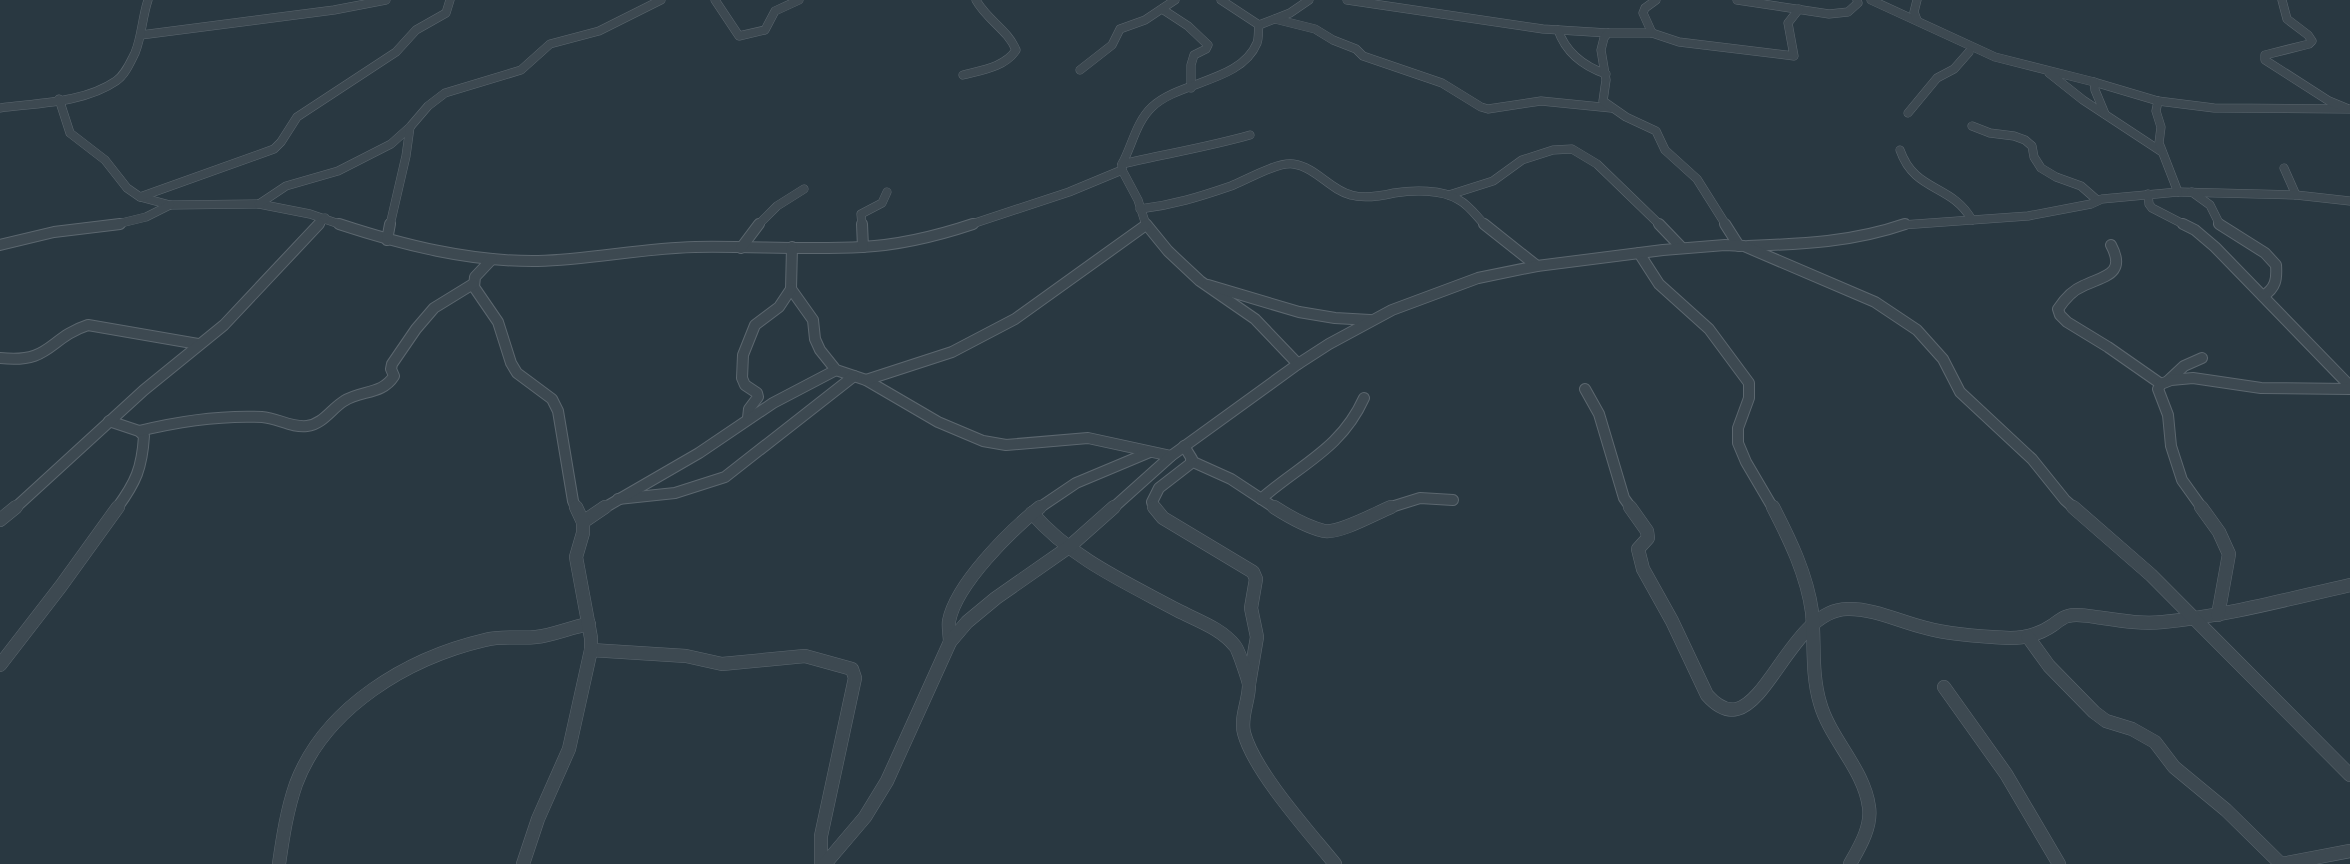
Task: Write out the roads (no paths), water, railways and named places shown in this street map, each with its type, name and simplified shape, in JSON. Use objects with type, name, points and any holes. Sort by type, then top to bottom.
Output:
[{"type":"street","points":[[0,108],[59,99],[97,89],[116,81],[126,68],[141,36],[143,13],[148,0]]},
{"type":"street","points":[[141,36],[326,11],[386,0]]},
{"type":"street","points":[[140,197],[274,149],[284,140],[292,122],[297,117],[396,52],[416,30],[446,13],[450,0]]},
{"type":"street","points":[[259,204],[286,186],[327,175],[348,167],[391,144],[410,127],[428,106],[445,93],[460,87],[521,70],[552,43],[599,31],[661,0]]},
{"type":"street","points":[[715,0],[740,36],[765,30],[775,11],[799,0]]},
{"type":"street","points":[[963,75],[994,66],[1014,53],[1016,48],[1014,41],[1006,32],[981,12],[976,0]]},
{"type":"street","points":[[1080,70],[1112,45],[1120,29],[1146,20],[1175,0]]},
{"type":"street","points":[[1221,0],[1233,10],[1248,16],[1259,25]]},
{"type":"street","points":[[1259,25],[1297,9],[1309,0]]},
{"type":"street","points":[[1347,0],[1558,30],[1608,33],[1652,33],[1680,42],[1785,56],[1794,56],[1788,23],[1799,9]]},
{"type":"street","points":[[1652,33],[1643,13],[1645,8],[1656,0]]},
{"type":"street","points":[[1737,0],[1841,14],[1855,8],[1858,3],[1857,0]]},
{"type":"street","points":[[1871,0],[2003,59],[2094,82],[2158,101],[2214,108],[2350,109]]},
{"type":"street","points":[[1916,0],[1914,12],[1917,20]]},
{"type":"street","points":[[2282,0],[2287,19],[2308,35],[2312,41],[2309,44],[2266,55],[2265,60],[2330,101],[2350,109]]},
{"type":"street","points":[[1162,10],[1188,26],[1208,45],[1206,49],[1194,55],[1191,65],[1190,88]]},
{"type":"street","points":[[1275,19],[1315,29],[1332,40],[1356,49],[1363,56],[1442,83],[1484,108],[1494,109],[1535,102],[1552,101],[1612,108]]},
{"type":"street","points":[[1259,25],[1258,37],[1255,44],[1240,63],[1223,74],[1163,99],[1152,108],[1145,116],[1122,167],[1133,190],[1146,225],[1177,260],[1205,284],[1255,319],[1298,364]]},
{"type":"street","points":[[1558,30],[1563,44],[1581,62],[1591,69],[1606,74]]},
{"type":"street","points":[[1608,33],[1604,38],[1600,52],[1606,74],[1606,83],[1602,99],[1612,108],[1656,131],[1665,150],[1697,179],[1741,246],[1875,302],[1891,311],[1917,330],[1943,360],[1960,392],[2001,428],[2032,459],[2074,509],[2151,575],[2196,618],[2350,775]]},
{"type":"street","points":[[1945,34],[1968,52],[1991,59],[2003,59]]},
{"type":"street","points":[[1908,113],[1937,78],[1954,68],[1968,52]]},
{"type":"street","points":[[2046,70],[2083,100],[2162,152]]},
{"type":"street","points":[[2094,82],[2105,114]]},
{"type":"street","points":[[59,99],[70,133],[105,160],[127,188],[140,197],[170,204],[259,204],[325,218],[386,240],[492,259],[538,261],[693,246],[741,248],[862,247],[902,242],[948,232],[1082,187],[1122,167],[1179,151],[1208,147],[1250,135]]},
{"type":"street","points":[[2158,101],[2156,111],[2161,127],[2159,142],[2178,192]]},
{"type":"street","points":[[1972,126],[1990,133],[2014,136],[2026,140],[2032,146],[2034,157],[2041,168],[2056,177],[2081,186],[2098,200]]},
{"type":"street","points":[[386,240],[390,214],[409,148],[410,127]]},
{"type":"street","points":[[1449,195],[1498,178],[1508,168],[1521,161],[1550,152],[1571,149],[1587,156],[1609,173],[1682,248]]},
{"type":"street","points":[[1900,150],[1903,162],[1910,173],[1956,200],[1972,220]]},
{"type":"street","points":[[1140,209],[1174,205],[1288,164],[1311,171],[1341,192],[1353,196],[1378,196],[1409,191],[1449,195],[1460,200],[1485,225],[1537,266]]},
{"type":"street","points":[[2284,168],[2296,195]]},
{"type":"street","points":[[741,248],[757,226],[778,205],[791,195],[804,189]]},
{"type":"street","points":[[862,247],[861,214],[880,205],[887,192]]},
{"type":"street","points":[[2192,192],[2208,202],[2218,223],[2265,253],[2276,265],[2276,284],[2272,291],[2263,296]]},
{"type":"street","points":[[825,864],[850,835],[876,799],[899,756],[950,642],[967,622],[996,598],[1069,547],[1184,446],[1298,364],[1371,320],[1400,307],[1478,278],[1537,266],[1682,248],[1806,244],[1870,236],[1903,224],[2037,215],[2091,204],[2098,200],[2148,194],[2192,192],[2296,195],[2350,201]]},
{"type":"street","points":[[2148,194],[2149,204],[2152,208],[2195,230],[2215,247],[2350,388]]},
{"type":"street","points":[[0,245],[59,231],[132,222],[147,218],[170,204]]},
{"type":"street","points":[[0,520],[36,490],[109,421],[234,315],[325,218]]},
{"type":"street","points":[[2215,247],[2213,236],[2218,223]]},
{"type":"street","points":[[866,380],[947,354],[1015,319],[1146,225]]},
{"type":"street","points":[[2111,245],[2115,251],[2117,266],[2100,280],[2080,287],[2061,304],[2058,309],[2060,315],[2067,322],[2165,382],[2188,379],[2249,387],[2310,391],[2350,388]]},
{"type":"street","points":[[792,247],[790,267],[791,289],[813,320],[815,339],[820,350],[836,370],[866,380],[945,425],[983,441],[1006,445],[1088,438],[1171,456]]},
{"type":"street","points":[[1639,253],[1662,287],[1709,329],[1749,383],[1751,394],[1737,428],[1737,441],[1742,457],[1771,504],[1799,563],[1808,589],[1813,625],[1813,670],[1820,704],[1825,719],[1861,787],[1868,807],[1867,824],[1850,864]]},
{"type":"street","points":[[139,431],[188,419],[231,415],[269,417],[305,426],[318,423],[347,400],[380,389],[390,382],[394,376],[391,369],[392,364],[425,319],[444,300],[473,284],[475,277],[492,259]]},
{"type":"street","points":[[473,284],[498,322],[511,363],[517,373],[547,395],[556,405],[573,501],[583,522],[583,533],[576,557],[589,624],[591,650],[586,680],[569,749],[538,818],[523,864]]},
{"type":"street","points":[[1205,284],[1232,289],[1274,306],[1300,312],[1371,320]]},
{"type":"street","points":[[748,418],[749,409],[757,395],[745,385],[742,378],[741,368],[743,355],[756,325],[776,310],[791,289]]},
{"type":"street","points":[[0,358],[25,360],[36,357],[78,328],[88,325],[198,344]]},
{"type":"street","points":[[2202,358],[2184,366],[2158,389],[2168,415],[2171,446],[2182,480],[2219,532],[2229,554],[2218,615]]},
{"type":"street","points":[[583,522],[615,500],[699,453],[748,418],[800,388],[836,370]]},
{"type":"street","points":[[615,500],[676,493],[699,487],[725,476],[770,443],[854,376]]},
{"type":"street","points":[[1585,389],[1599,414],[1624,498],[1647,531],[1648,538],[1638,549],[1643,569],[1672,621],[1697,676],[1715,704],[1726,709],[1737,709],[1747,704],[1758,693],[1788,651],[1813,625],[1830,614],[1846,609],[1860,610],[1928,629],[2010,638],[2028,637],[2043,632],[2067,616],[2078,615],[2138,623],[2196,618],[2218,615],[2350,586]]},
{"type":"street","points":[[1261,498],[1280,481],[1312,461],[1340,438],[1354,420],[1364,398]]},
{"type":"street","points":[[0,665],[92,544],[135,480],[142,462],[145,446],[144,436],[139,431],[109,421]]},
{"type":"street","points":[[1184,446],[1192,460],[1231,479],[1291,517],[1325,531],[1339,529],[1402,502],[1420,498],[1453,500]]},
{"type":"street","points":[[950,642],[950,619],[964,590],[986,560],[1032,512],[1078,482],[1150,452]]},
{"type":"street","points":[[1192,460],[1186,468],[1159,487],[1153,495],[1152,503],[1158,514],[1163,518],[1250,569],[1255,575],[1251,608],[1257,642],[1244,712],[1244,734],[1254,756],[1335,864]]},
{"type":"street","points":[[1032,512],[1045,528],[1069,547],[1120,579],[1219,632],[1230,640],[1238,649],[1243,676],[1249,684]]},
{"type":"street","points":[[279,864],[286,818],[295,785],[320,742],[336,720],[357,699],[381,682],[412,666],[476,642],[509,636],[537,637],[589,624]]},
{"type":"street","points":[[2028,637],[2049,666],[2094,712],[2106,721],[2132,729],[2155,742],[2174,767],[2226,810],[2286,864],[2350,851]]},
{"type":"street","points":[[591,650],[686,656],[722,664],[806,656],[852,669],[855,678],[832,774],[827,812],[820,837],[821,864]]},
{"type":"street","points":[[1944,687],[2006,774],[2058,864]]}]
